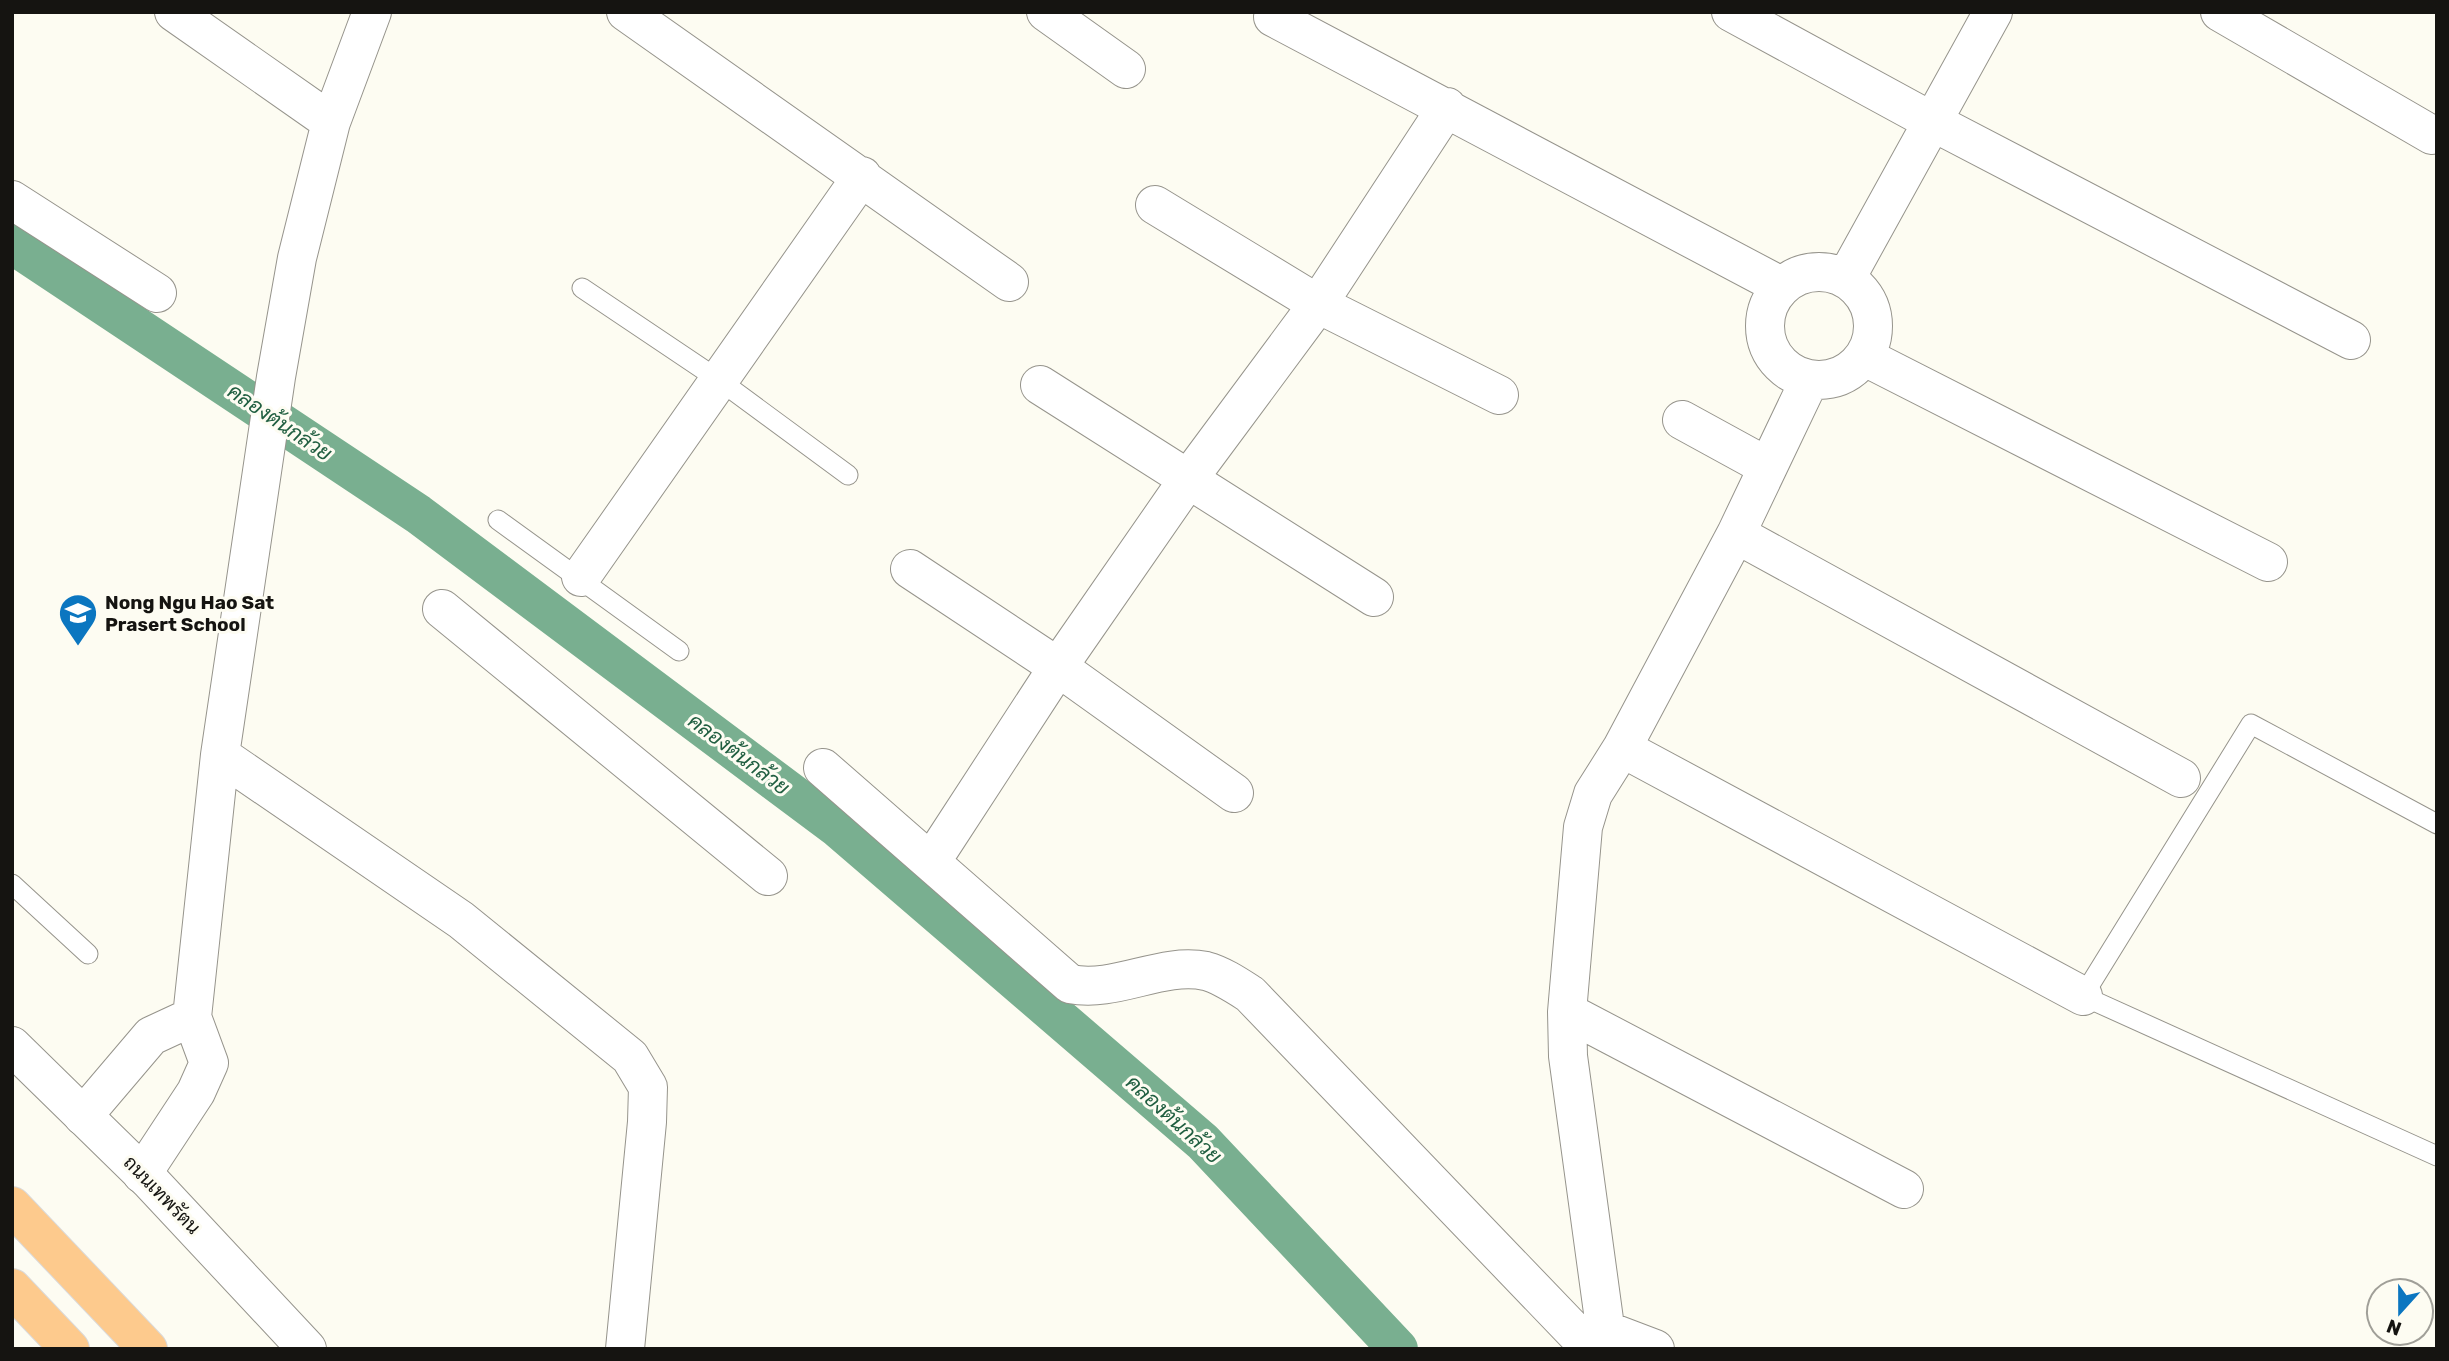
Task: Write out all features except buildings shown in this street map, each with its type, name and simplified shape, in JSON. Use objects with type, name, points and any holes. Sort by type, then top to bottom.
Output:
[{"type":"highway","points":[[12,1206],[148,1349]]},
{"type":"highway","points":[[12,1288],[70,1349]]},
{"type":"street","points":[[174,12],[331,122]]},
{"type":"street","points":[[142,1174],[196,1092],[208,1063],[192,1017],[220,755],[296,258],[331,122],[372,12]]},
{"type":"street","points":[[626,12],[1009,282]]},
{"type":"street","points":[[1046,12],[1126,69]]},
{"type":"street","points":[[1731,12],[1933,122],[2351,340]]},
{"type":"street","points":[[1846,278],[1993,12]]},
{"type":"street","points":[[2220,12],[2432,135]]},
{"type":"street","points":[[1273,18],[1447,107],[1781,286]]},
{"type":"street","points":[[931,862],[1058,667],[1189,478],[1318,304],[1447,107]]},
{"type":"street","points":[[581,577],[862,176]]},
{"type":"street","points":[[12,200],[158,293]]},
{"type":"street","points":[[1155,205],[1318,304],[1499,395]]},
{"type":"street","points":[[1824,271],[1846,278],[1863,293],[1873,314],[1874,337],[1865,358],[1841,377],[1809,381],[1782,368],[1766,342],[1765,312],[1781,286],[1801,274],[1824,271]]},
{"type":"street","points":[[1865,358],[2268,562]]},
{"type":"street","points":[[1601,1342],[1572,1097],[1567,1012],[1583,827],[1593,794],[1622,748],[1736,534],[1766,466],[1809,381]]},
{"type":"street","points":[[1040,385],[1374,597]]},
{"type":"street","points":[[1682,420],[1766,466]]},
{"type":"street","points":[[1736,534],[2181,778]]},
{"type":"street","points":[[911,569],[1058,667],[1234,793]]},
{"type":"street","points":[[442,609],[768,876]]},
{"type":"street","points":[[1622,748],[2082,996]]},
{"type":"street","points":[[220,755],[461,920],[629,1058],[648,1087],[648,1122],[625,1349]]},
{"type":"street","points":[[823,768],[1070,984],[1103,987],[1178,970],[1206,972],[1250,994],[1601,1342],[1655,1349]]},
{"type":"street","points":[[1567,1012],[1904,1189]]},
{"type":"street","points":[[83,1116],[152,1036],[192,1017]]},
{"type":"street","name":"ถนนเทพรัตน","points":[[12,1046],[142,1174],[307,1349]]},
{"type":"lane","points":[[582,288],[719,380],[848,475]]},
{"type":"lane","points":[[498,520],[581,577],[679,651]]},
{"type":"lane","points":[[2437,824],[2251,724],[2082,996],[2437,1156]]},
{"type":"lane","points":[[12,884],[88,954]]},
{"type":"waterway","name":"คลองต้นกล้วย","points":[[12,244],[418,514],[838,828],[1203,1142],[1398,1349]]},
{"type":"place","name":"Nong Ngu Hao Sat Prasert School","points":[[78,647]]}]
